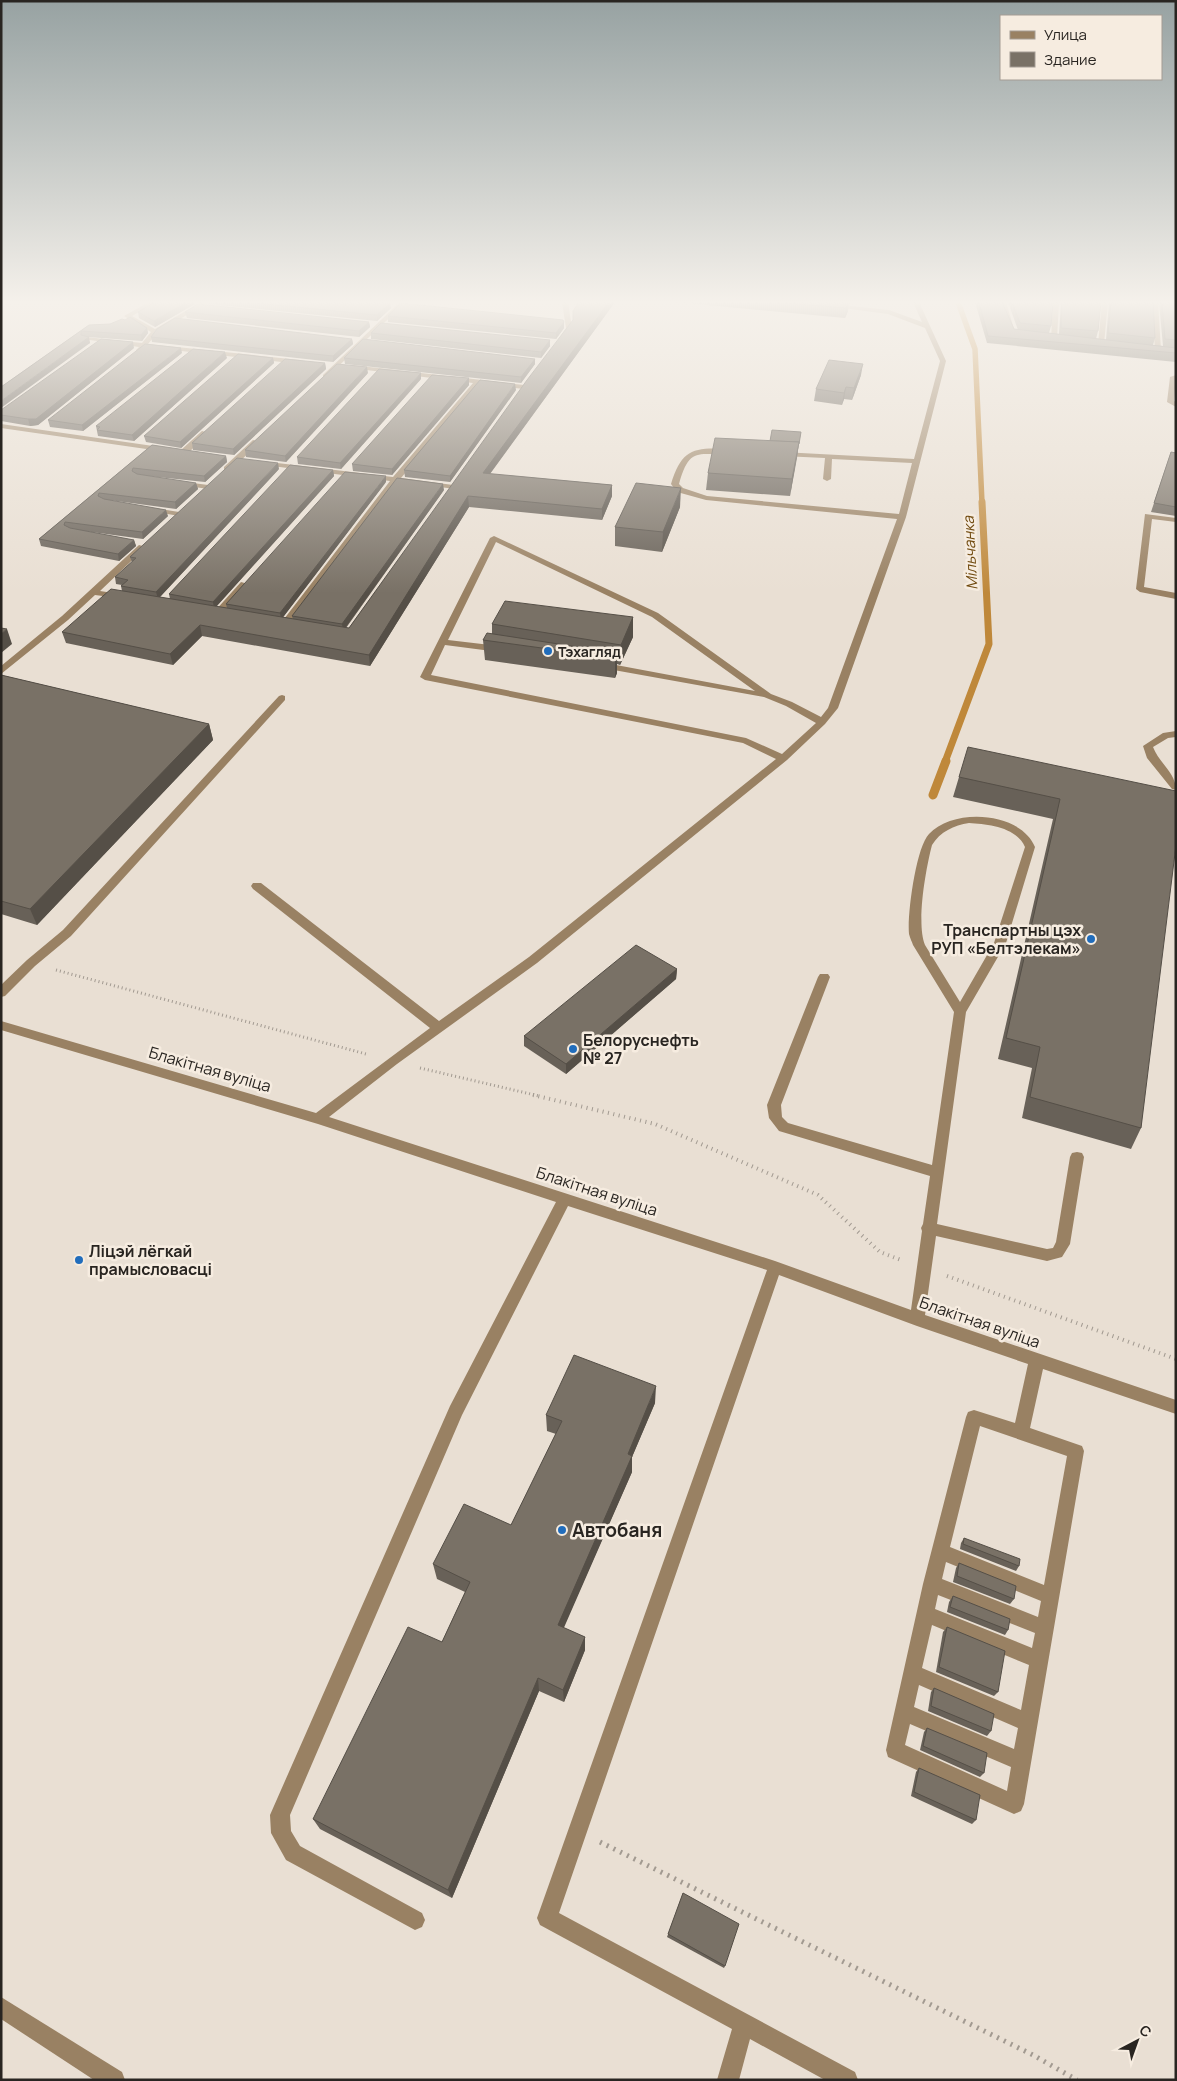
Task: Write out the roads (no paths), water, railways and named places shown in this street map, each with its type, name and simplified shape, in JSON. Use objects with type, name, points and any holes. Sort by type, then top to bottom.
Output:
[{"type":"street","points":[[274,624],[288,626],[395,480],[464,399]]},
{"type":"street","points":[[318,1119],[393,1061],[540,954],[783,758],[822,722],[832,708],[902,517],[933,399]]},
{"type":"street","points":[[39,430],[47,424]]},
{"type":"street","points":[[1,426],[39,430],[193,454]]},
{"type":"street","points":[[184,452],[213,426]]},
{"type":"street","points":[[84,437],[91,431]]},
{"type":"street","points":[[223,473],[241,461],[265,433]]},
{"type":"street","points":[[136,445],[144,438]]},
{"type":"street","points":[[735,451],[716,450],[693,455],[683,462],[675,484],[680,490],[706,498],[902,517]]},
{"type":"street","points":[[773,453],[917,462]]},
{"type":"street","points":[[826,479],[829,456]]},
{"type":"street","points":[[228,459],[241,461]]},
{"type":"street","points":[[282,474],[295,460]]},
{"type":"street","points":[[254,462],[452,487]]},
{"type":"street","points":[[337,481],[350,466]]},
{"type":"street","points":[[447,495],[458,479]]},
{"type":"street","points":[[174,482],[205,489],[216,480]]},
{"type":"street","points":[[142,508],[178,514]]},
{"type":"street","points":[[1176,520],[1148,516],[1140,589],[1176,596]]},
{"type":"street","points":[[768,696],[655,616],[494,538],[425,677],[746,741],[783,758]]},
{"type":"street","points":[[1,671],[146,544],[137,542]]},
{"type":"street","points":[[217,614],[251,577]]},
{"type":"street","points":[[93,592],[132,599]]},
{"type":"street","points":[[208,612],[227,615]]},
{"type":"street","points":[[442,642],[510,651]]},
{"type":"street","points":[[586,663],[768,696],[789,704],[822,722]]},
{"type":"street","points":[[1,993],[67,933],[282,698]]},
{"type":"street","points":[[1176,734],[1166,735],[1148,746],[1152,758],[1176,787]]},
{"type":"street","points":[[917,1319],[928,1228],[960,1012],[1000,943],[1030,847],[1029,840],[1020,831],[984,821],[963,821],[945,826],[931,838],[924,852],[915,935],[919,945],[960,1012]]},
{"type":"street","points":[[256,886],[439,1028]]},
{"type":"street","points":[[824,977],[774,1105],[773,1115],[777,1122],[784,1128],[936,1172]]},
{"type":"street","name":"Блакітная вуліца","points":[[1,1025],[318,1119],[564,1198],[775,1267],[917,1319],[1176,1407]]},
{"type":"street","points":[[928,1228],[1047,1255],[1057,1253],[1063,1244],[1077,1157]]},
{"type":"street","points":[[415,1920],[293,1853],[281,1833],[280,1815],[456,1410],[564,1198]]},
{"type":"street","points":[[775,1267],[547,1918],[847,2080]]},
{"type":"street","points":[[1021,1432],[1037,1359]]},
{"type":"street","points":[[974,1416],[1021,1432],[1076,1451],[1014,1804],[895,1750],[932,1584],[974,1416]]},
{"type":"street","points":[[941,1552],[1050,1596]]},
{"type":"street","points":[[932,1584],[1046,1629]]},
{"type":"street","points":[[926,1614],[1040,1660]]},
{"type":"street","points":[[912,1673],[1029,1723]]},
{"type":"street","points":[[903,1712],[1022,1762]]},
{"type":"street","points":[[1,2007],[114,2080]]},
{"type":"street","points":[[728,2080],[744,2024]]},
{"type":"waterway","name":"Мільчанка","points":[[977,399],[982,503]]},
{"type":"waterway","name":"Мільчанка","points":[[945,762],[989,644],[982,502]]},
{"type":"waterway","name":"Мільчанка","points":[[933,795],[946,761]]},
{"type":"place","name":"Тэхагляд","points":[[548,651]]},
{"type":"place","name":"Транспартны цэх РУП «Белтэлекам»","points":[[1091,939]]},
{"type":"place","name":"Белоруснефть № 27","points":[[573,1049]]},
{"type":"place","name":"Ліцэй лёгкай прамысловасці","points":[[79,1260]]},
{"type":"place","name":"Автобаня","points":[[562,1530]]}]
